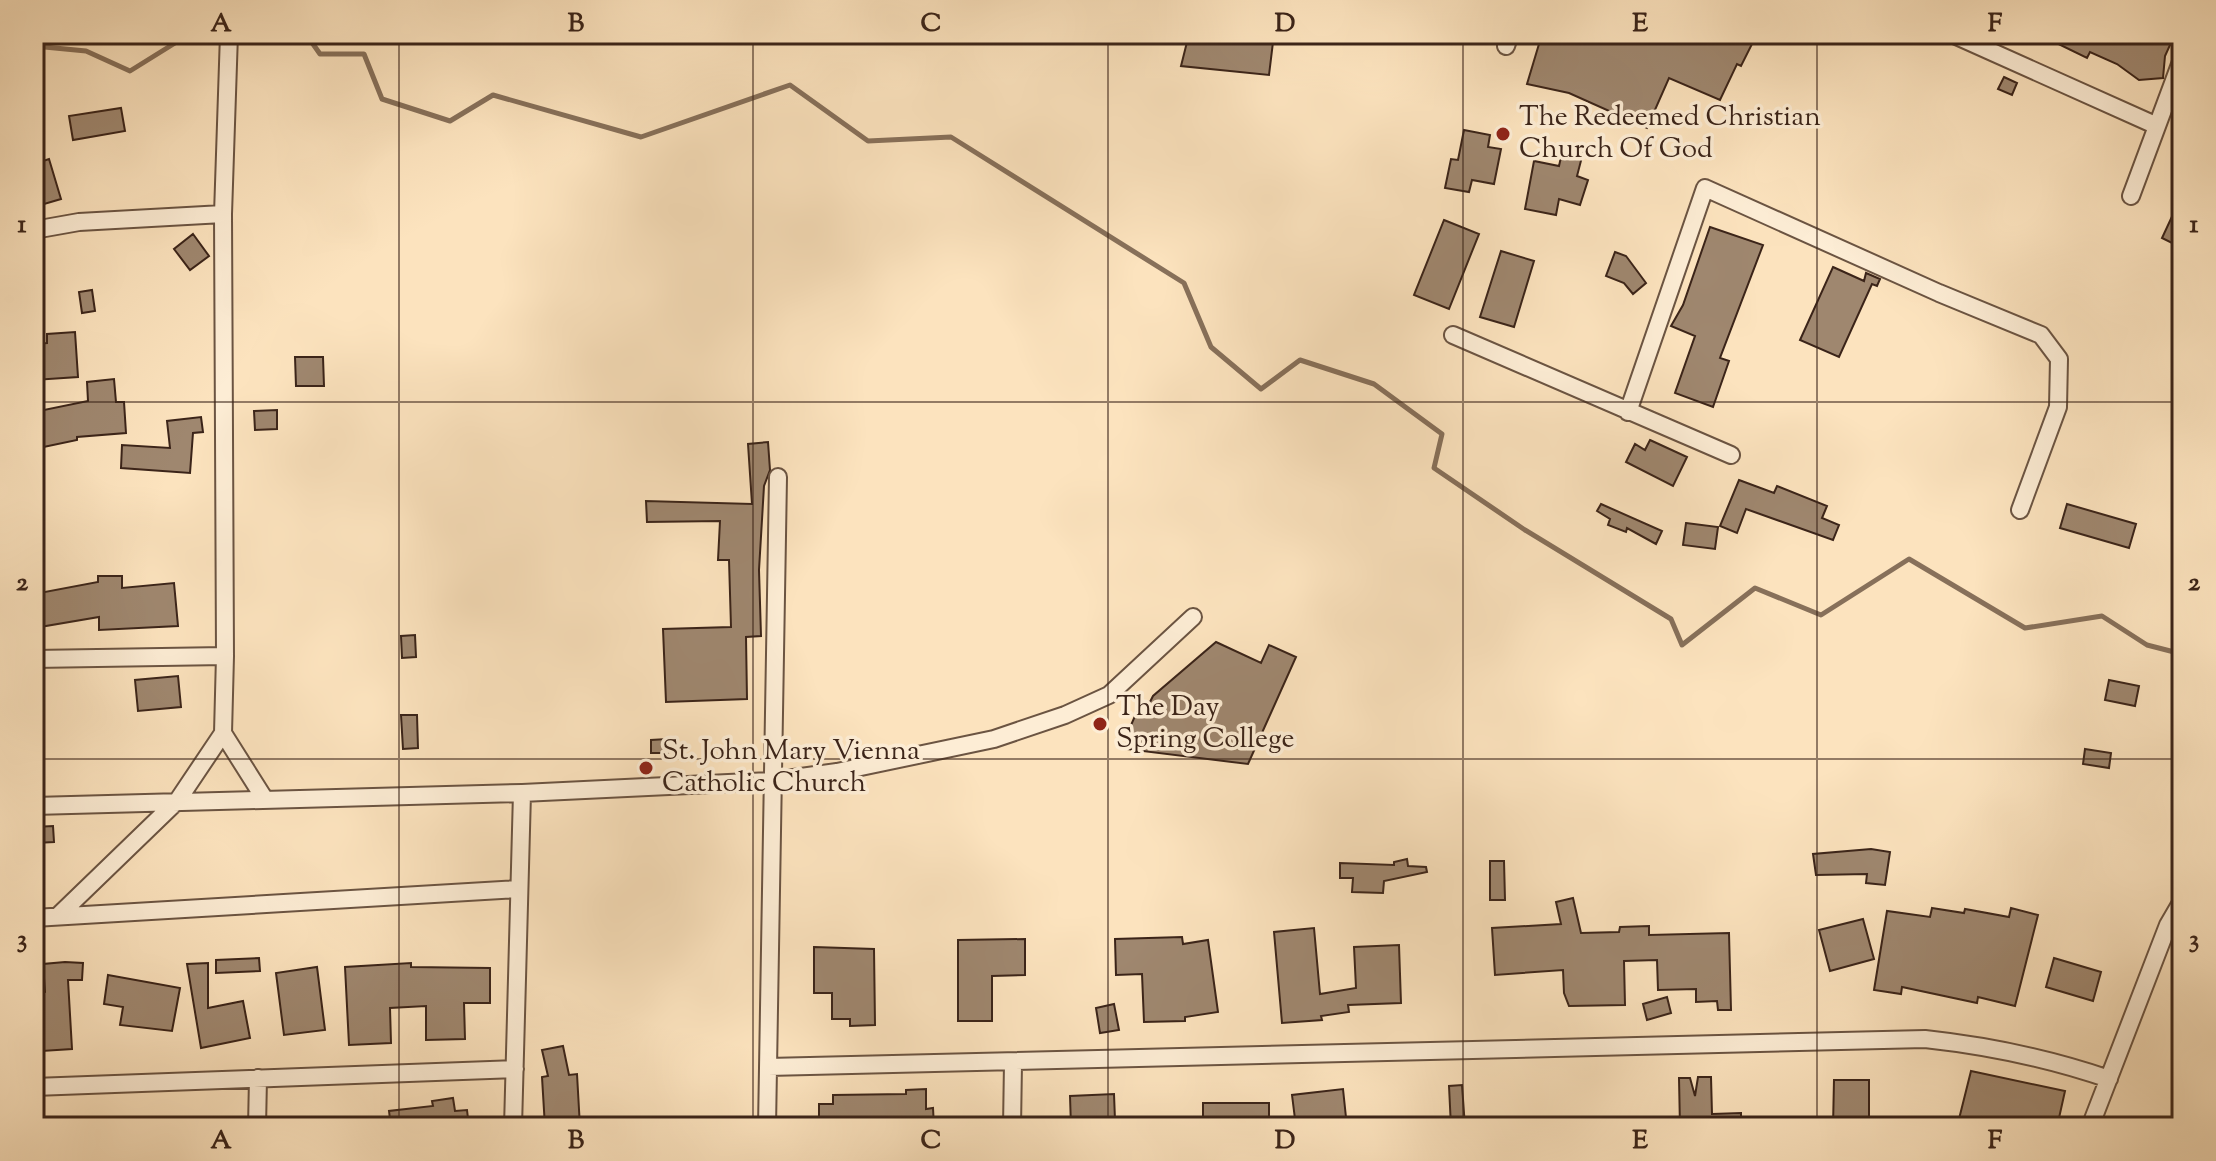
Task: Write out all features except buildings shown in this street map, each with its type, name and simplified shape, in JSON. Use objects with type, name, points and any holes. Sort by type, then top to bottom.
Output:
[{"type":"street","points":[[58,916],[178,800],[223,733],[223,214],[229,34]]},
{"type":"street","points":[[1952,34],[2155,125]]},
{"type":"street","points":[[2131,196],[2182,59]]},
{"type":"street","points":[[1628,412],[1705,188],[1939,293],[2041,335],[2059,359],[2058,407],[2020,510]]},
{"type":"street","points":[[34,230],[79,222],[223,214]]},
{"type":"street","points":[[1453,335],[1731,455]]},
{"type":"street","points":[[767,1127],[778,477]]},
{"type":"street","points":[[34,806],[522,793],[772,781],[918,757],[994,739],[1065,715],[1109,695],[1193,617]]},
{"type":"street","points":[[34,659],[225,656]]},
{"type":"street","points":[[223,733],[264,798]]},
{"type":"street","points":[[513,1127],[517,889],[522,793]]},
{"type":"street","points":[[34,918],[517,889]]},
{"type":"street","points":[[2090,1127],[2168,925],[2182,901]]},
{"type":"street","points":[[768,1067],[1925,1039],[1984,1046],[2057,1061],[2109,1079]]},
{"type":"street","points":[[1012,1127],[1013,1063]]},
{"type":"street","points":[[34,1087],[515,1069]]},
{"type":"street","points":[[257,1127],[258,1078]]},
{"type":"waterway","points":[[34,46],[86,51],[130,71],[175,43],[174,34]]},
{"type":"waterway","points":[[306,34],[320,54],[364,54],[382,99],[450,121],[493,95],[641,137],[790,85],[868,141],[951,137],[1184,283],[1211,347],[1261,389],[1300,360],[1374,384],[1442,434],[1434,468],[1525,530],[1671,619],[1682,645],[1755,588],[1821,615],[1909,559],[2025,628],[2102,616],[2147,645],[2182,654]]},
{"type":"place","name":"The Redeemed Christian Church Of God","points":[[1503,134]]},
{"type":"place","name":"The Day Spring College","points":[[1100,724]]},
{"type":"place","name":"St. John Mary Vienna Catholic Church","points":[[646,768]]}]
